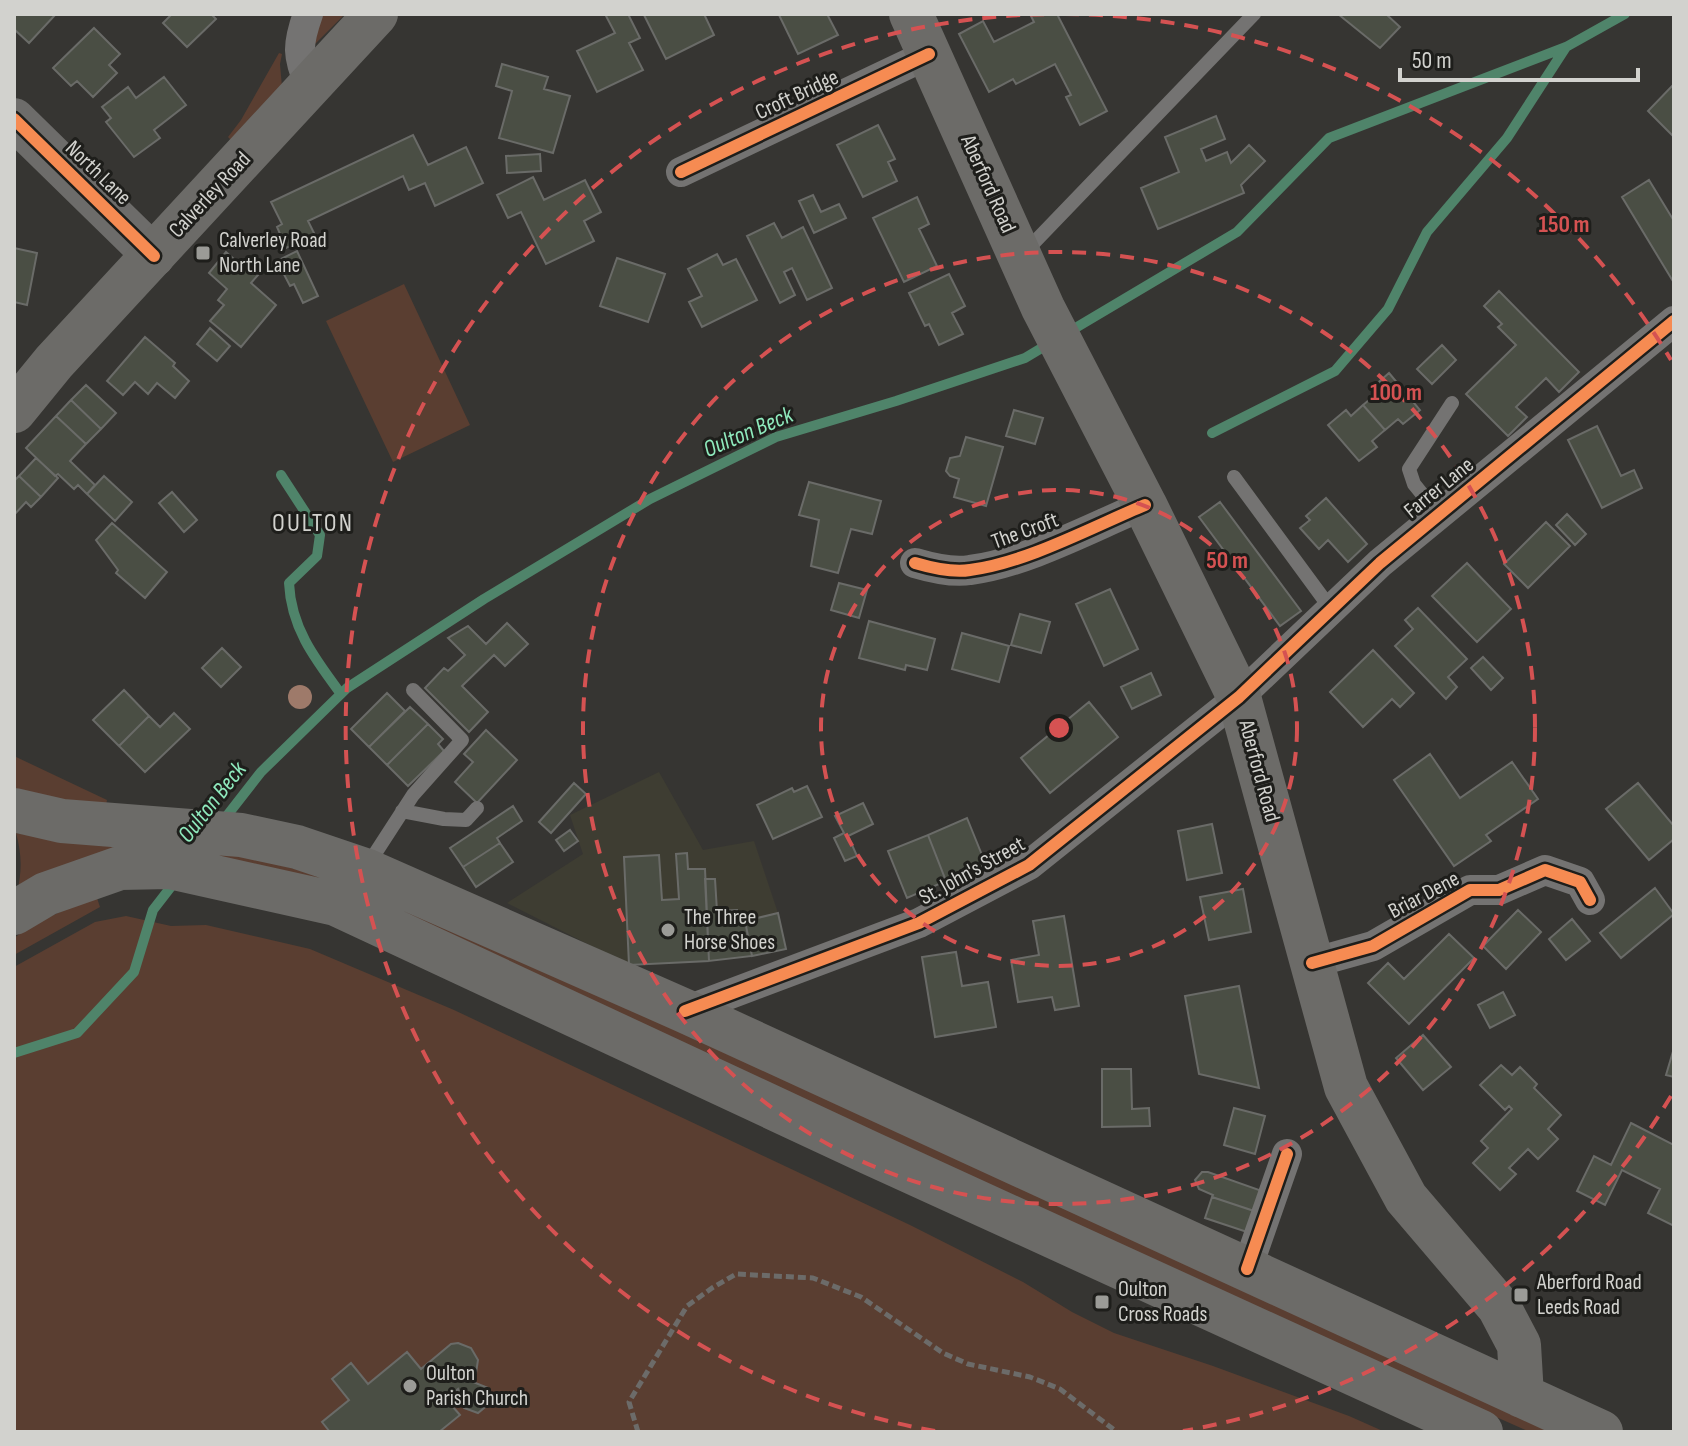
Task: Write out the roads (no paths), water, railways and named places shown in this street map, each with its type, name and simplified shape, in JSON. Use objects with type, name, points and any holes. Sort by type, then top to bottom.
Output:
[{"type":"main road","name":"Calverley Road","points":[[14,411],[54,362],[376,14]]},
{"type":"main road","name":"Aberford Road","points":[[911,14],[1043,308],[1145,505],[1239,697],[1346,1087],[1406,1198],[1499,1307],[1519,1345],[1522,1396]]},
{"type":"main road","points":[[14,810],[180,848],[214,877],[336,904],[1481,1432]]},
{"type":"main road","points":[[14,913],[46,894],[180,848],[241,835],[297,847],[365,870],[685,1011],[894,1110],[1601,1432]]},
{"type":"street","points":[[308,14],[299,52],[310,86]]},
{"type":"street","name":"Croft Bridge","points":[[681,172],[929,54]]},
{"type":"street","name":"North Lane","points":[[14,119],[154,256]]},
{"type":"street","name":"Farrer Lane","points":[[1239,697],[1380,563],[1674,321]]},
{"type":"street","name":"The Croft","points":[[915,563],[967,571],[1008,562],[1145,505]]},
{"type":"street","name":"St. John's Street","points":[[685,1011],[919,923],[1029,865],[1239,697]]},
{"type":"street","name":"Briar Dene","points":[[1312,963],[1373,946],[1470,890],[1499,890],[1545,870],[1580,882],[1590,900]]},
{"type":"street","points":[[1247,1269],[1287,1154]]},
{"type":"lane","points":[[1020,257],[1254,14]]},
{"type":"lane","points":[[1439,515],[1414,484],[1409,469],[1452,403]]},
{"type":"lane","points":[[1234,477],[1331,609]]},
{"type":"lane","points":[[365,870],[402,811],[462,740],[413,690]]},
{"type":"lane","points":[[402,811],[466,820],[477,808]]},
{"type":"waterway","name":"Oulton Beck","points":[[1067,333],[1237,232],[1329,138],[1566,47],[1625,14]]},
{"type":"waterway","points":[[1212,433],[1335,371],[1388,309],[1427,232],[1507,138],[1566,47]]},
{"type":"waterway","name":"Oulton Beck","points":[[222,822],[261,772],[347,688],[484,599],[650,499],[776,437],[1025,358],[1050,343]]},
{"type":"waterway","points":[[281,475],[320,535],[317,556],[289,583],[294,614],[306,642],[341,694]]},
{"type":"waterway","name":"Oulton Beck","points":[[14,1053],[77,1033],[134,972],[153,910],[177,879]]},
{"type":"place","name":"Calverley Road North Lane","points":[[203,253]]},
{"type":"place","name":"The Three Horse Shoes","points":[[668,930]]},
{"type":"place","name":"Aberford Road Leeds Road","points":[[1521,1295]]},
{"type":"place","name":"Oulton Cross Roads","points":[[1102,1302]]},
{"type":"place","name":"Oulton Parish Church","points":[[410,1386]]},
{"type":"district","name":"OULTON","points":[[313,523]]}]
